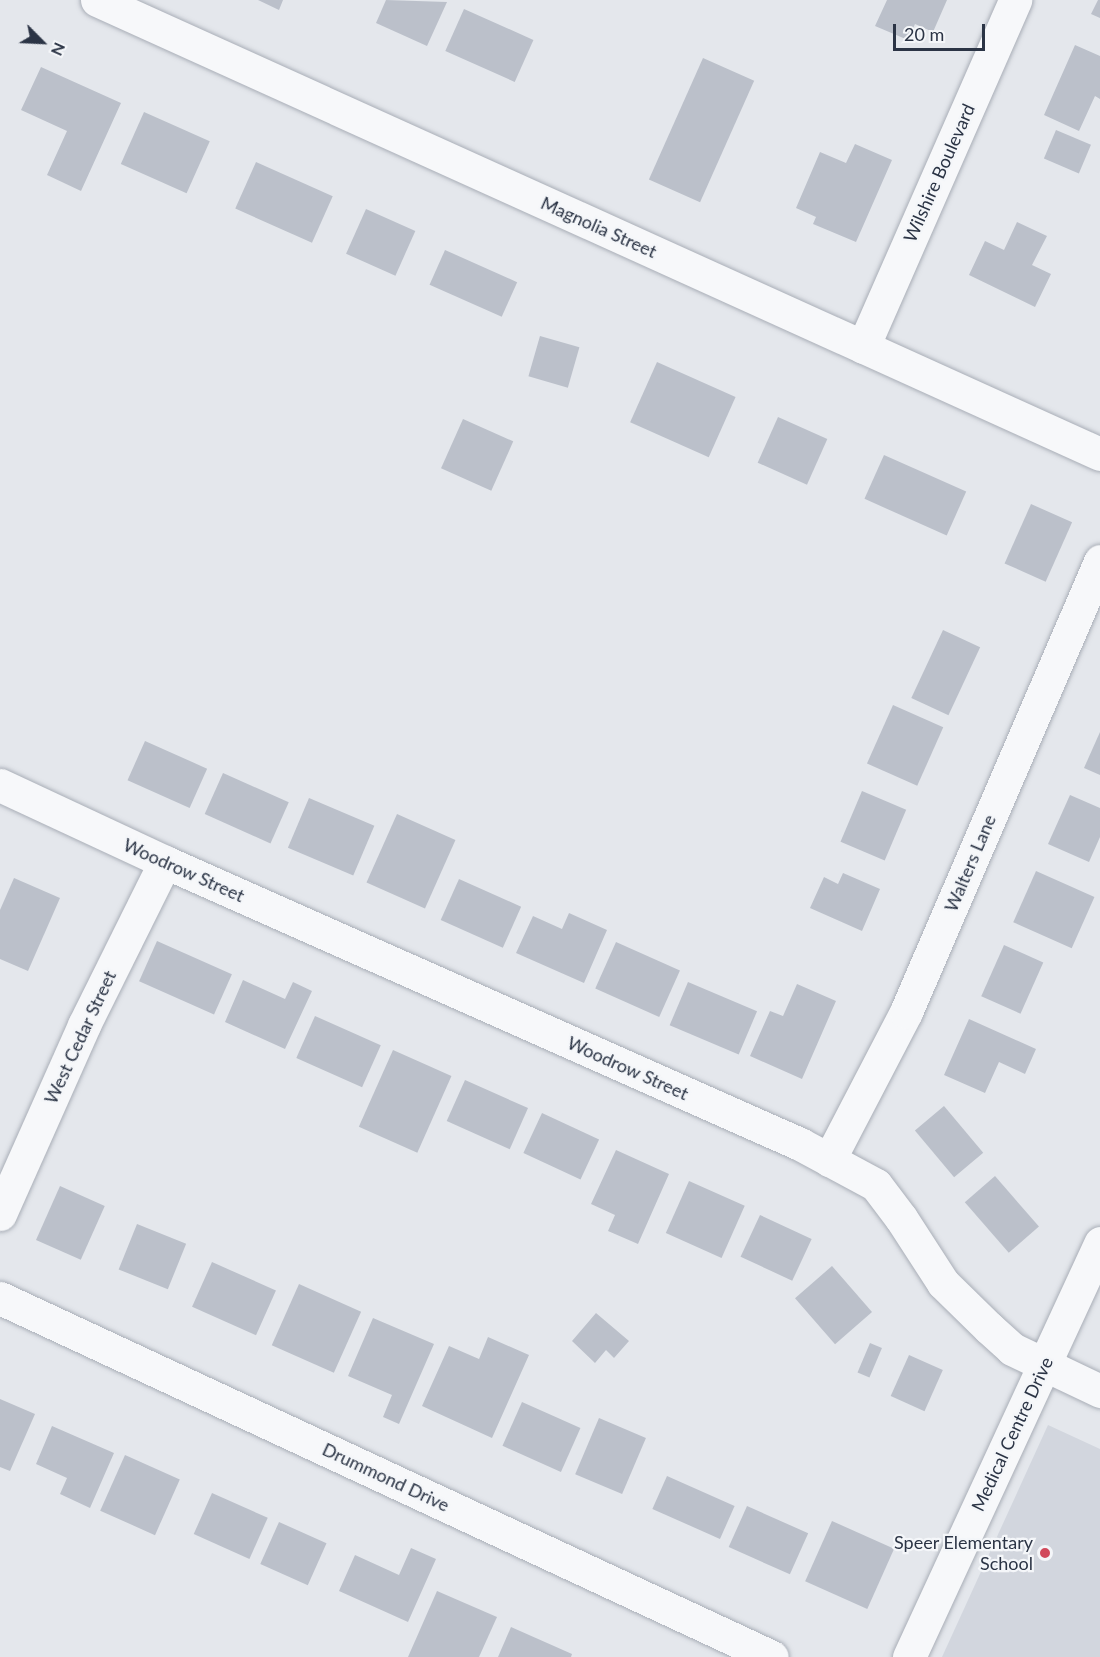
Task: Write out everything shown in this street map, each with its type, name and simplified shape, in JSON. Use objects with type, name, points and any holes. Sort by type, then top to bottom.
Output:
[{"type":"street","name":"Magnolia Street","points":[[97,0],[142,9],[863,347],[1100,454]]},
{"type":"street","name":"Wilshire Boulevard","points":[[863,347],[1015,0]]},
{"type":"street","name":"Walters Lane","points":[[829,1160],[906,1012],[1100,561]]},
{"type":"street","name":"Woodrow Street","points":[[0,784],[165,862],[800,1144],[876,1185],[902,1218],[943,1283],[1012,1348],[1044,1366],[1100,1391]]},
{"type":"street","name":"West Cedar Street","points":[[0,1214],[84,1025],[165,862]]},
{"type":"street","name":"Medical Centre Drive","points":[[909,1657],[1100,1243]]},
{"type":"street","name":"Drummond Drive","points":[[0,1298],[772,1657]]},
{"type":"shaded area","name":"Speer Elementary School","points":[[1048,1425],[1100,1449],[1100,1657],[942,1657]]},
{"type":"building","points":[[258,0],[283,0],[279,10]]},
{"type":"building","points":[[386,0],[447,2],[427,46],[376,23]]},
{"type":"building","points":[[887,0],[947,0],[933,32],[915,24],[908,40],[875,26]]},
{"type":"building","points":[[1100,0],[1100,18],[1091,14]]},
{"type":"building","points":[[464,9],[533,40],[515,82],[445,51]]},
{"type":"building","points":[[1075,45],[1100,56],[1100,99],[1095,96],[1079,131],[1044,115]]},
{"type":"building","points":[[703,58],[754,81],[700,202],[649,180]]},
{"type":"building","points":[[41,67],[121,103],[81,191],[47,175],[67,131],[21,110]]},
{"type":"building","points":[[144,112],[210,141],[187,193],[121,164]]},
{"type":"building","points":[[1056,130],[1091,145],[1079,173],[1044,159]]},
{"type":"building","points":[[855,144],[892,160],[856,242],[813,224],[816,217],[796,208],[820,152],[846,163]]},
{"type":"building","points":[[256,162],[333,196],[312,243],[235,209]]},
{"type":"building","points":[[366,209],[415,231],[395,276],[346,254]]},
{"type":"building","points":[[1017,222],[1047,236],[1032,265],[1051,274],[1035,307],[969,275],[985,241],[1004,250]]},
{"type":"building","points":[[445,250],[517,282],[502,317],[430,285]]},
{"type":"building","points":[[540,336],[579,347],[568,388],[528,376]]},
{"type":"building","points":[[657,362],[736,397],[709,457],[630,422]]},
{"type":"building","points":[[778,417],[827,439],[807,485],[758,463]]},
{"type":"building","points":[[463,419],[513,441],[491,491],[441,468]]},
{"type":"building","points":[[884,455],[966,492],[947,535],[864,499]]},
{"type":"building","points":[[1031,504],[1072,522],[1046,582],[1005,563]]},
{"type":"building","points":[[943,630],[980,647],[948,715],[911,698]]},
{"type":"building","points":[[893,705],[943,727],[917,786],[867,763]]},
{"type":"building","points":[[1100,732],[1100,775],[1084,768]]},
{"type":"building","points":[[145,741],[207,769],[190,808],[128,780]]},
{"type":"building","points":[[223,773],[289,802],[270,843],[205,814]]},
{"type":"building","points":[[862,791],[906,810],[885,860],[841,842]]},
{"type":"building","points":[[1070,795],[1100,808],[1100,837],[1089,862],[1048,844]]},
{"type":"building","points":[[309,798],[374,826],[353,875],[288,848]]},
{"type":"building","points":[[397,814],[455,840],[425,909],[366,883]]},
{"type":"building","points":[[1036,871],[1094,897],[1072,948],[1013,922]]},
{"type":"building","points":[[843,873],[880,889],[862,931],[810,908],[824,877],[838,884]]},
{"type":"building","points":[[14,878],[60,898],[28,971],[0,959],[0,910]]},
{"type":"building","points":[[459,879],[521,907],[503,948],[441,920]]},
{"type":"building","points":[[569,913],[607,930],[584,983],[516,953],[533,916],[562,929]]},
{"type":"building","points":[[157,941],[232,974],[214,1015],[139,981]]},
{"type":"building","points":[[616,942],[680,970],[659,1017],[595,989]]},
{"type":"building","points":[[1004,945],[1043,962],[1021,1014],[981,996]]},
{"type":"building","points":[[243,980],[285,999],[293,982],[312,991],[285,1049],[225,1022]]},
{"type":"building","points":[[688,982],[757,1011],[739,1055],[670,1025]]},
{"type":"building","points":[[797,984],[836,1001],[802,1079],[750,1056],[770,1011],[783,1016]]},
{"type":"building","points":[[315,1016],[381,1045],[362,1087],[296,1058]]},
{"type":"building","points":[[969,1019],[1036,1049],[1025,1074],[999,1062],[985,1093],[944,1075]]},
{"type":"building","points":[[393,1050],[451,1076],[417,1153],[359,1127]]},
{"type":"building","points":[[465,1080],[528,1108],[510,1149],[447,1121]]},
{"type":"building","points":[[944,1106],[983,1153],[954,1177],[915,1130]]},
{"type":"building","points":[[542,1113],[599,1140],[581,1180],[523,1153]]},
{"type":"building","points":[[616,1150],[669,1174],[638,1244],[608,1231],[615,1215],[591,1204]]},
{"type":"building","points":[[995,1176],[1039,1227],[1009,1253],[965,1202]]},
{"type":"building","points":[[689,1181],[745,1206],[722,1258],[666,1233]]},
{"type":"building","points":[[60,1186],[105,1206],[81,1260],[36,1240]]},
{"type":"building","points":[[760,1215],[812,1239],[792,1281],[741,1257]]},
{"type":"building","points":[[137,1224],[186,1244],[168,1289],[119,1269]]},
{"type":"building","points":[[212,1262],[276,1290],[256,1335],[192,1307]]},
{"type":"building","points":[[832,1266],[872,1312],[835,1344],[795,1298]]},
{"type":"building","points":[[299,1284],[361,1312],[334,1373],[272,1345]]},
{"type":"building","points":[[596,1313],[629,1341],[614,1358],[606,1350],[595,1363],[572,1341]]},
{"type":"building","points":[[373,1318],[434,1344],[399,1424],[383,1417],[392,1395],[348,1376]]},
{"type":"building","points":[[488,1337],[529,1355],[492,1438],[422,1406],[449,1346],[479,1359]]},
{"type":"building","points":[[870,1343],[882,1348],[869,1378],[857,1372]]},
{"type":"building","points":[[909,1355],[943,1370],[924,1411],[891,1396]]},
{"type":"building","points":[[0,1399],[35,1414],[10,1471],[0,1467]]},
{"type":"building","points":[[522,1402],[580,1428],[561,1472],[502,1446]]},
{"type":"building","points":[[599,1418],[646,1438],[622,1494],[575,1474]]},
{"type":"building","points":[[52,1426],[114,1453],[90,1508],[60,1494],[67,1478],[36,1464]]},
{"type":"building","points":[[125,1455],[180,1479],[155,1535],[100,1511]]},
{"type":"building","points":[[667,1476],[735,1506],[720,1539],[652,1509]]},
{"type":"building","points":[[212,1493],[268,1518],[249,1559],[194,1534]]},
{"type":"building","points":[[747,1506],[808,1533],[790,1574],[729,1547]]},
{"type":"building","points":[[832,1521],[894,1549],[867,1609],[805,1581]]},
{"type":"building","points":[[279,1522],[327,1543],[308,1585],[260,1564]]},
{"type":"building","points":[[411,1548],[436,1559],[408,1622],[339,1591],[355,1555],[399,1575]]},
{"type":"building","points":[[437,1591],[497,1617],[479,1657],[408,1657]]},
{"type":"building","points":[[511,1627],[572,1654],[571,1657],[498,1657]]},
{"type":"place","name":"Speer Elementary School","points":[[1045,1553]]}]
